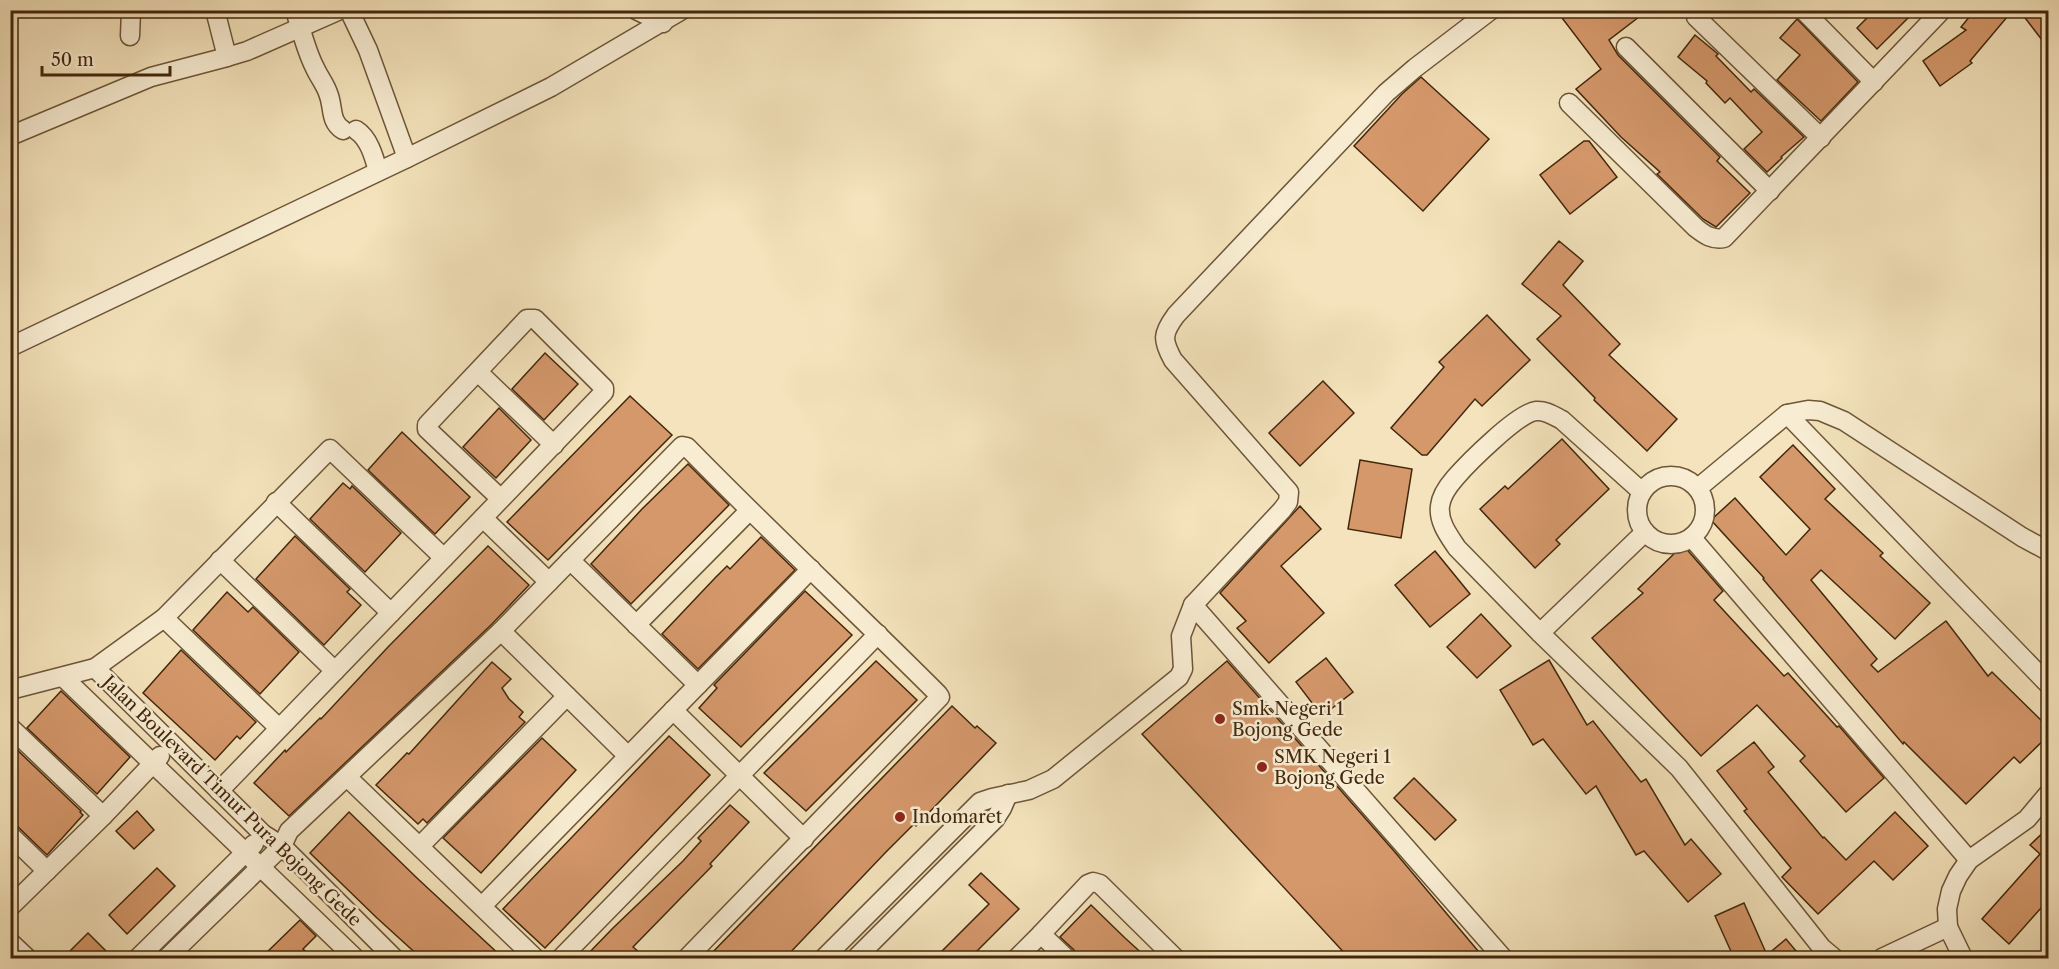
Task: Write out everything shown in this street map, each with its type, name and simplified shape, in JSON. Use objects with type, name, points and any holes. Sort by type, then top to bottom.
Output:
[{"type":"street","points":[[130,36],[131,10]]},
{"type":"street","points":[[215,10],[227,57]]},
{"type":"street","points":[[295,10],[314,67],[329,94],[332,103],[332,117],[338,127],[363,135],[378,171]]},
{"type":"street","points":[[10,136],[151,77],[247,51],[340,10]]},
{"type":"street","points":[[349,10],[368,50],[407,158]]},
{"type":"street","points":[[636,10],[663,23]]},
{"type":"street","points":[[10,347],[551,87],[682,10]]},
{"type":"street","points":[[824,958],[980,802],[1029,790],[1053,779],[1179,677],[1183,669],[1181,636],[1193,605],[1282,510],[1288,502],[1289,492],[1173,360],[1164,344],[1166,329],[1176,315],[1386,93],[1491,10]]},
{"type":"street","points":[[1803,10],[1874,82]]},
{"type":"street","points":[[1569,103],[1696,228],[1707,236],[1716,239],[1724,238],[1942,10]]},
{"type":"street","points":[[1696,17],[1821,138]]},
{"type":"street","points":[[1626,47],[1770,191]]},
{"type":"street","points":[[219,790],[554,445],[604,392],[603,385],[531,318],[527,319],[428,421],[427,429],[501,499]]},
{"type":"street","points":[[478,372],[554,445]]},
{"type":"street","points":[[1698,488],[1787,414],[1808,410],[1820,411],[1844,420],[2022,537],[2049,551]]},
{"type":"street","points":[[1642,492],[1562,420],[1552,414],[1538,411],[1512,424],[1454,479],[1443,494],[1440,507],[1441,520],[1457,548],[1540,633],[1679,768],[1822,948],[1834,958]]},
{"type":"street","points":[[1787,414],[2049,684]]},
{"type":"street","points":[[167,958],[347,777],[501,631],[682,446],[687,447],[940,698],[687,958]]},
{"type":"street","points":[[10,690],[95,669],[164,618],[330,449],[444,558]]},
{"type":"street","points":[[1675,476],[1688,480],[1698,488],[1704,500],[1705,514],[1701,527],[1692,538],[1680,543],[1667,544],[1655,540],[1645,532],[1638,519],[1637,505],[1642,492],[1662,477],[1675,476]]},
{"type":"street","points":[[276,502],[391,613]]},
{"type":"street","points":[[636,625],[749,511]]},
{"type":"street","points":[[483,518],[549,582]]},
{"type":"street","points":[[1540,633],[1645,532]]},
{"type":"street","points":[[1692,538],[1969,860]]},
{"type":"street","points":[[220,560],[335,671]]},
{"type":"street","points":[[570,560],[698,685]]},
{"type":"street","points":[[482,906],[811,569]]},
{"type":"street","points":[[1193,605],[1503,958]]},
{"type":"street","points":[[164,618],[279,729]]},
{"type":"street","points":[[501,631],[628,756]]},
{"type":"street","points":[[561,958],[878,634]]},
{"type":"street","name":"Jalan Boulevard Timur Pura Bojong Gede","points":[[95,669],[263,834],[285,839],[385,956]]},
{"type":"street","name":"Jalan Boulevard Timur Pura Bojong Gede","points":[[63,677],[246,853],[344,955]]},
{"type":"street","points":[[420,846],[567,696]]},
{"type":"street","points":[[673,711],[804,838]]},
{"type":"street","points":[[10,727],[103,816]]},
{"type":"street","points":[[10,907],[103,816],[170,743]]},
{"type":"street","points":[[347,777],[535,958]]},
{"type":"street","points":[[856,958],[995,819],[1008,794]]},
{"type":"street","points":[[1964,958],[1948,927],[1947,909],[1951,891],[1969,860],[2027,819],[2049,794]]},
{"type":"street","points":[[138,958],[263,834]]},
{"type":"street","points":[[10,835],[47,871]]},
{"type":"street","points":[[1017,958],[1088,884],[1094,882],[1100,884],[1175,958]]},
{"type":"street","points":[[344,955],[362,927]]},
{"type":"street","points":[[1882,958],[1948,927]]},
{"type":"street","points":[[1041,934],[1066,958]]},
{"type":"street","points":[[10,942],[27,958]]},
{"type":"building","points":[[1556,10],[1648,10],[1609,40],[1618,55],[1720,157],[1717,161],[1750,193],[1716,227],[1703,219],[1657,174],[1660,172],[1621,137],[1576,89],[1601,69]]},
{"type":"building","points":[[1875,10],[1916,10],[1877,49],[1857,28]]},
{"type":"building","points":[[1975,10],[2013,10],[1970,61],[1972,63],[1940,86],[1923,61],[1966,30],[1961,27]]},
{"type":"building","points":[[2019,10],[2049,10],[2049,49]]},
{"type":"building","points":[[1797,19],[1858,82],[1821,121],[1777,80],[1800,55],[1780,38]]},
{"type":"building","points":[[1695,35],[1718,54],[1716,56],[1751,92],[1754,89],[1804,137],[1767,172],[1744,149],[1762,132],[1730,98],[1725,103],[1706,83],[1707,81],[1678,57]]},
{"type":"building","points":[[1421,77],[1489,139],[1423,211],[1354,146]]},
{"type":"building","points":[[1584,141],[1589,141],[1617,177],[1570,214],[1540,175]]},
{"type":"building","points":[[1559,241],[1583,261],[1563,285],[1620,344],[1609,355],[1677,419],[1647,451],[1594,400],[1595,398],[1537,339],[1561,316],[1522,284]]},
{"type":"building","points":[[1487,315],[1530,360],[1482,406],[1475,399],[1427,455],[1422,455],[1391,428],[1444,367],[1439,362]]},
{"type":"building","points":[[545,353],[578,384],[544,420],[512,389]]},
{"type":"building","points":[[1323,381],[1354,413],[1300,466],[1269,433]]},
{"type":"building","points":[[630,396],[672,435],[548,560],[507,522]]},
{"type":"building","points":[[499,408],[531,440],[496,478],[463,447]]},
{"type":"building","points":[[402,432],[470,497],[435,534],[368,470]]},
{"type":"building","points":[[1562,439],[1609,489],[1556,540],[1560,544],[1535,568],[1480,509],[1505,486],[1508,489]]},
{"type":"building","points":[[1793,445],[1835,489],[1825,499],[1883,553],[1880,556],[1930,603],[1895,639],[1821,570],[1811,580],[1877,659],[1871,665],[1878,672],[1946,621],[1988,676],[1992,672],[2049,728],[2049,735],[2020,763],[2014,757],[1966,804],[1904,742],[1903,744],[1764,578],[1711,520],[1735,498],[1786,555],[1810,529],[1760,477]]},
{"type":"building","points":[[1360,460],[1412,469],[1401,538],[1348,529]]},
{"type":"building","points":[[688,464],[729,505],[631,604],[591,564]]},
{"type":"building","points":[[343,483],[350,489],[352,486],[401,533],[365,572],[310,519]]},
{"type":"building","points":[[1300,506],[1321,529],[1281,566],[1324,613],[1269,663],[1237,628],[1246,621],[1220,593]]},
{"type":"building","points":[[295,536],[350,589],[347,592],[361,605],[324,645],[256,579]]},
{"type":"building","points":[[761,537],[795,570],[698,669],[662,634],[727,566],[730,569]]},
{"type":"building","points":[[1683,545],[1723,591],[1714,600],[1784,676],[1788,673],[1837,727],[1839,726],[1884,778],[1846,812],[1800,761],[1805,756],[1757,705],[1701,756],[1592,638],[1643,593],[1638,589]]},
{"type":"building","points":[[488,546],[529,585],[492,624],[289,816],[254,783],[285,750],[286,752],[321,719],[388,647]]},
{"type":"building","points":[[1435,551],[1470,594],[1430,627],[1395,585]]},
{"type":"building","points":[[805,591],[852,635],[741,747],[699,708],[717,688],[714,685]]},
{"type":"building","points":[[227,592],[248,612],[253,607],[299,652],[260,694],[193,630]]},
{"type":"building","points":[[1481,614],[1511,646],[1477,678],[1447,647]]},
{"type":"building","points":[[181,650],[256,722],[240,739],[237,736],[215,760],[143,693]]},
{"type":"building","points":[[1326,658],[1353,692],[1322,716],[1296,682]]},
{"type":"building","points":[[1549,660],[1587,725],[1593,721],[1641,782],[1646,779],[1685,845],[1691,839],[1721,874],[1688,902],[1644,851],[1636,855],[1596,786],[1586,794],[1543,739],[1533,745],[1500,690]]},
{"type":"building","points":[[876,661],[917,700],[806,811],[764,773]]},
{"type":"building","points":[[1227,661],[1394,851],[1484,958],[1349,958],[1142,734]]},
{"type":"building","points":[[492,662],[511,679],[502,688],[509,699],[523,712],[519,717],[525,722],[427,823],[423,819],[418,824],[376,785],[407,753],[409,754]]},
{"type":"building","points":[[61,691],[130,757],[97,794],[27,728]]},
{"type":"building","points":[[952,706],[975,728],[977,726],[996,743],[916,826],[914,824],[885,853],[785,958],[707,958]]},
{"type":"building","points":[[669,736],[710,775],[545,948],[503,909]]},
{"type":"building","points":[[542,738],[576,770],[481,873],[443,838]]},
{"type":"building","points":[[1754,742],[1774,767],[1768,772],[1823,838],[1846,860],[1895,812],[1928,846],[1893,880],[1874,861],[1818,914],[1782,877],[1791,868],[1744,811],[1747,809],[1717,771]]},
{"type":"building","points":[[12,745],[83,815],[47,855],[18,827],[10,824],[10,746]]},
{"type":"building","points":[[1414,778],[1456,820],[1435,840],[1394,798]]},
{"type":"building","points":[[730,805],[749,822],[710,864],[712,866],[633,947],[646,958],[584,958],[683,861],[701,841],[698,838]]},
{"type":"building","points":[[137,811],[154,830],[134,849],[116,831]]},
{"type":"building","points":[[349,812],[503,958],[421,958],[377,918],[310,853]]},
{"type":"building","points":[[2049,827],[2049,899],[2009,944],[1982,919],[2040,854],[2030,845]]},
{"type":"building","points":[[157,868],[175,886],[127,934],[109,915]]},
{"type":"building","points":[[981,873],[1019,909],[970,958],[935,958],[989,904],[969,885]]},
{"type":"building","points":[[1744,903],[1767,955],[1786,939],[1802,958],[1734,958],[1715,916]]},
{"type":"building","points":[[1091,905],[1147,958],[1077,958],[1074,950],[1060,937]]},
{"type":"building","points":[[300,920],[316,936],[303,949],[305,951],[297,958],[261,958]]},
{"type":"building","points":[[88,933],[113,958],[63,958]]},
{"type":"place","name":"Smk Negeri 1 Bojong Gede","points":[[1220,719]]},
{"type":"place","name":"SMK Negeri 1 Bojong Gede","points":[[1262,767]]},
{"type":"place","name":"Indomaret","points":[[900,817]]}]
